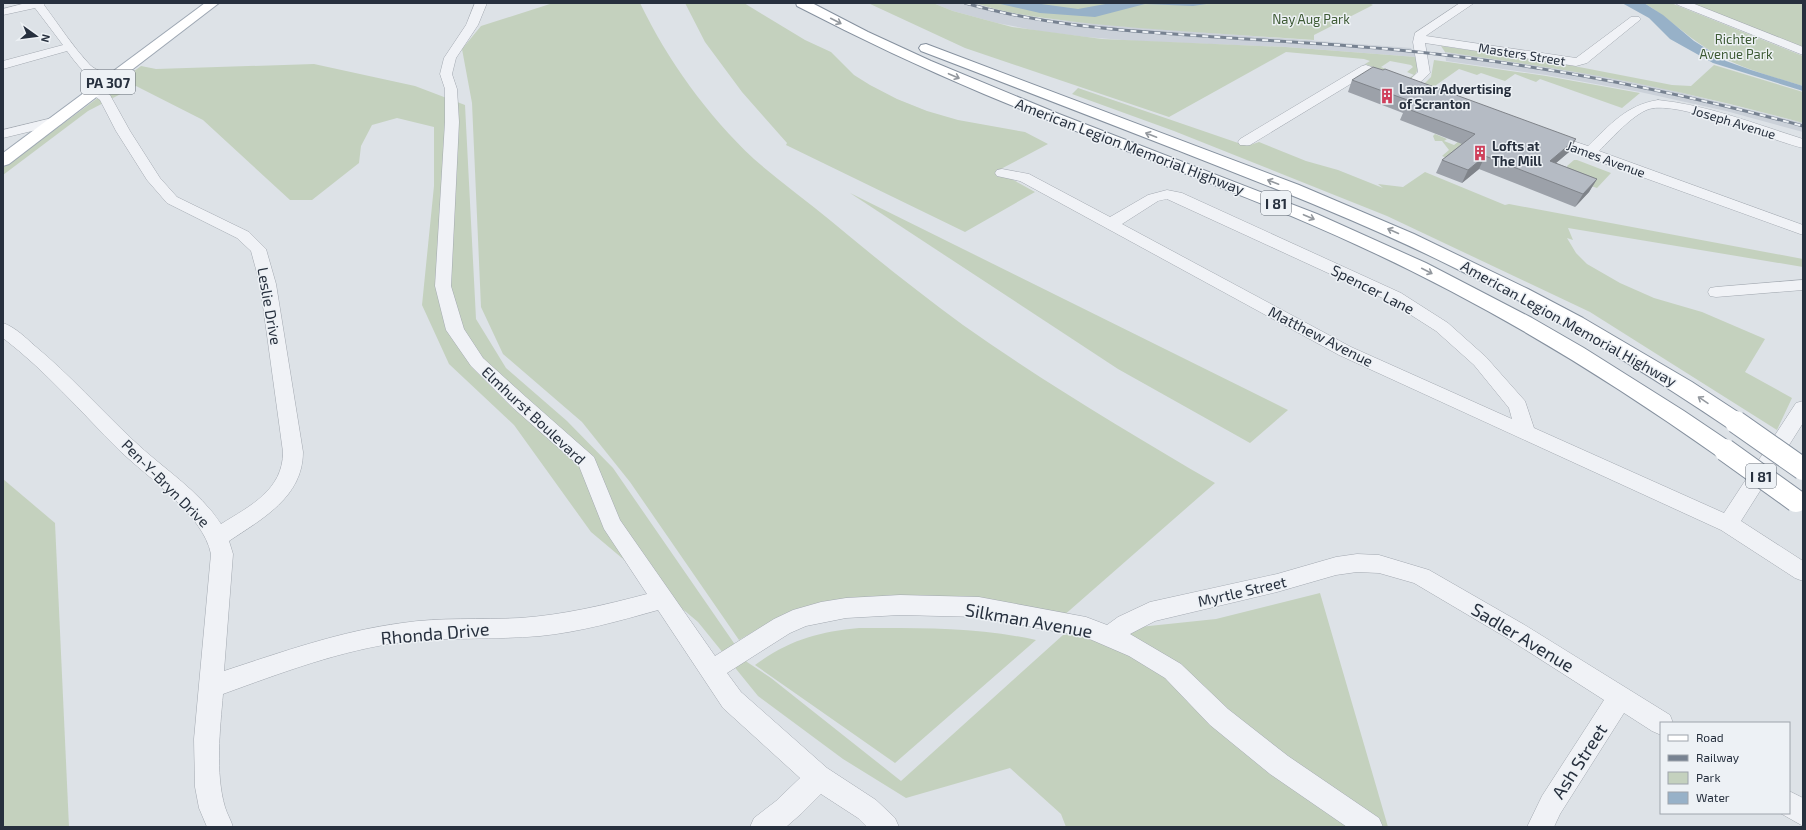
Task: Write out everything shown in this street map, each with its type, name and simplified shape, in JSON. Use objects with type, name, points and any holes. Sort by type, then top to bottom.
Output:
[{"type":"main road","name":"PA 307","points":[[3,161],[213,3]]},
{"type":"main road","name":"American Legion Memorial Highway","points":[[802,3],[864,35],[933,67],[1279,205],[1409,262],[1505,312],[1572,350],[1666,409],[1726,450],[1800,504]]},
{"type":"main road","name":"American Legion Memorial Highway","points":[[833,3],[936,52],[1293,189],[1429,248],[1501,283],[1593,333],[1690,391],[1803,469]]},
{"type":"street","points":[[3,12],[38,3],[87,69],[101,77],[111,80]]},
{"type":"street","name":"Elmhurst Boulevard","points":[[481,3],[472,24],[450,58],[446,74],[450,89],[452,122],[449,154],[449,181],[443,286],[455,330],[477,362],[519,402],[587,462],[610,523],[664,599],[711,671],[732,700],[818,777],[867,809],[886,827]]},
{"type":"street","points":[[1410,85],[1424,73],[1419,39],[1421,33],[1468,3]]},
{"type":"street","points":[[1682,3],[1803,51]]},
{"type":"street","name":"Masters Street","points":[[1419,39],[1576,62],[1583,60],[1635,19]]},
{"type":"street","points":[[3,65],[70,47]]},
{"type":"street","points":[[1245,142],[1366,69],[1427,91]]},
{"type":"street","name":"Leslie Drive","points":[[95,92],[105,98],[130,142],[154,180],[163,191],[176,202],[243,235],[258,249],[268,284],[293,452],[293,466],[286,483],[268,502],[218,537]]},
{"type":"street","name":"Joseph Avenue","points":[[1589,153],[1636,111],[1647,105],[1664,103],[1714,115],[1803,144]]},
{"type":"street","points":[[3,134],[56,121]]},
{"type":"street","name":"James Avenue","points":[[1534,132],[1803,230]]},
{"type":"street","name":"Matthew Avenue","points":[[1002,173],[1024,177],[1345,351],[1728,524]]},
{"type":"street","name":"Spencer Lane","points":[[1110,224],[1153,198],[1167,194],[1177,196],[1395,297],[1442,327],[1480,361],[1518,406],[1526,433]]},
{"type":"street","points":[[1716,292],[1803,285]]},
{"type":"street","name":"Pen-Y-Bryn Drive","points":[[3,329],[86,403],[116,434],[191,505],[218,537],[222,554],[207,739],[208,787],[212,808],[220,827]]},
{"type":"street","points":[[1803,408],[1796,433],[1728,524],[1803,572]]},
{"type":"street","name":"Myrtle Street","points":[[1110,636],[1126,624],[1150,612],[1277,583],[1336,566],[1357,563],[1379,564]]},
{"type":"street","name":"Sadler Avenue","points":[[1379,564],[1421,576],[1515,631],[1660,722]]},
{"type":"street","name":"Rhonda Drive","points":[[211,687],[326,649],[386,635],[426,630],[540,626],[589,618],[664,599]]},
{"type":"street","name":"Silkman Avenue","points":[[711,671],[782,626],[801,617],[846,608],[900,605],[979,608],[1086,627],[1110,636],[1157,660],[1173,671],[1219,717],[1279,765],[1370,827]]},
{"type":"street","name":"Ash Street","points":[[1540,827],[1551,805],[1620,697]]},
{"type":"street","points":[[763,827],[773,821],[799,799],[818,777]]},
{"type":"street","points":[[1790,805],[1803,813]]},
{"type":"shaded area","points":[[933,3],[975,3],[989,8],[1040,18],[1120,26],[1411,48],[1416,57],[1286,47],[1135,41],[1086,37],[1038,31],[997,23],[953,11]]},
{"type":"shaded area","points":[[1445,52],[1582,72],[1663,88],[1803,123],[1803,132],[1726,111],[1640,92],[1546,75],[1446,61]]},
{"type":"green space","points":[[553,3],[640,3],[663,46],[705,106],[737,142],[763,167],[822,213],[863,248],[963,325],[1024,367],[1087,407],[1215,483],[1062,617],[1024,609],[779,617],[739,640],[630,482],[582,422],[503,354],[481,307],[472,103],[462,49],[481,26]]},
{"type":"green space","points":[[685,3],[744,3],[805,40],[831,52],[854,75],[897,99],[927,111],[958,120],[1025,132],[1048,144],[997,171],[1035,192],[965,232],[786,145],[787,143],[742,92],[705,42]]},
{"type":"green space","points":[[868,3],[933,3],[953,11],[1012,27],[1102,39],[1286,47],[1416,57],[1418,67],[1417,72],[1411,80],[1409,78],[1414,75],[1407,72],[1413,67],[1411,65],[1390,61],[1381,67],[1390,71],[1387,72],[1365,64],[1370,61],[1364,59],[1286,52],[1169,117],[965,48]]},
{"type":"green space","name":"Nay Aug Park","points":[[975,3],[1373,3],[1371,4],[1373,5],[1314,35],[1314,40],[1094,24],[1019,14]]},
{"type":"green space","name":"Richter Avenue Park","points":[[1644,3],[1671,3],[1803,56],[1803,86],[1753,70],[1717,55],[1698,43]]},
{"type":"green space","points":[[1690,3],[1803,3],[1803,50]]},
{"type":"green space","points":[[1441,46],[1548,61],[1672,85],[1691,86],[1714,65],[1803,92],[1803,123],[1638,83],[1565,70],[1445,52]]},
{"type":"green space","points":[[1434,60],[1546,76],[1640,93],[1622,108],[1540,79],[1536,82],[1515,74],[1505,81],[1481,73],[1477,75],[1459,69],[1432,88],[1424,84],[1431,77]]},
{"type":"green space","points":[[314,64],[415,86],[465,105],[476,319],[506,368],[567,421],[613,468],[747,662],[771,678],[901,781],[1063,635],[1216,619],[1320,593],[1388,827],[1066,827],[1061,814],[1010,768],[906,798],[843,759],[758,696],[698,622],[591,532],[514,425],[449,364],[422,305],[434,186],[434,127],[397,118],[372,125],[361,146],[359,163],[312,200],[290,200],[203,120],[136,86],[88,111],[3,175],[3,168],[141,66],[156,69]]},
{"type":"green space","points":[[1078,88],[1247,146],[1259,142],[1306,161],[1338,170],[1383,188],[1378,184],[1403,187],[1425,172],[1505,205],[1509,204],[1803,259],[1803,267],[1568,228],[1573,240],[1567,238],[1576,253],[1587,264],[1620,283],[1654,298],[1702,312],[1765,339],[1745,372],[1792,398],[1777,430],[1590,312],[1387,216],[1174,131],[1072,94]]},
{"type":"green space","points":[[1435,134],[1447,139],[1444,141],[1454,145],[1463,138],[1475,142],[1452,160],[1442,156],[1449,150],[1442,141],[1435,141],[1433,136]]},
{"type":"green space","points":[[1574,160],[1611,173],[1597,188],[1588,185],[1574,178],[1568,171],[1567,166]]},
{"type":"green space","points":[[850,193],[1288,410],[1250,443],[1118,369]]},
{"type":"green space","points":[[3,479],[55,523],[69,827],[3,827]]},
{"type":"green space","points":[[859,628],[926,628],[970,630],[1036,640],[895,763],[755,665],[792,643],[830,632]]},
{"type":"water","points":[[996,3],[1034,3],[1078,9],[1111,3],[1213,3],[1193,6],[1145,4],[1095,17],[1040,13]]},
{"type":"water","points":[[1622,3],[1644,3],[1663,15],[1694,41],[1726,61],[1803,86],[1803,91],[1713,63],[1670,39],[1649,18]]},
{"type":"building","points":[[1373,67],[1383,70],[1385,69],[1576,139],[1550,161],[1597,179],[1583,194],[1485,156],[1468,170],[1442,160],[1475,134],[1405,108],[1413,102],[1352,80]]},
{"type":"railway","points":[[965,3],[1020,16],[1076,25],[1160,33],[1388,49],[1493,61],[1597,78],[1701,100],[1803,126]]},
{"type":"place","name":"Lamar Advertising of Scranton","points":[[1387,96]]},
{"type":"place","name":"Lofts at The Mill","points":[[1480,153]]}]
